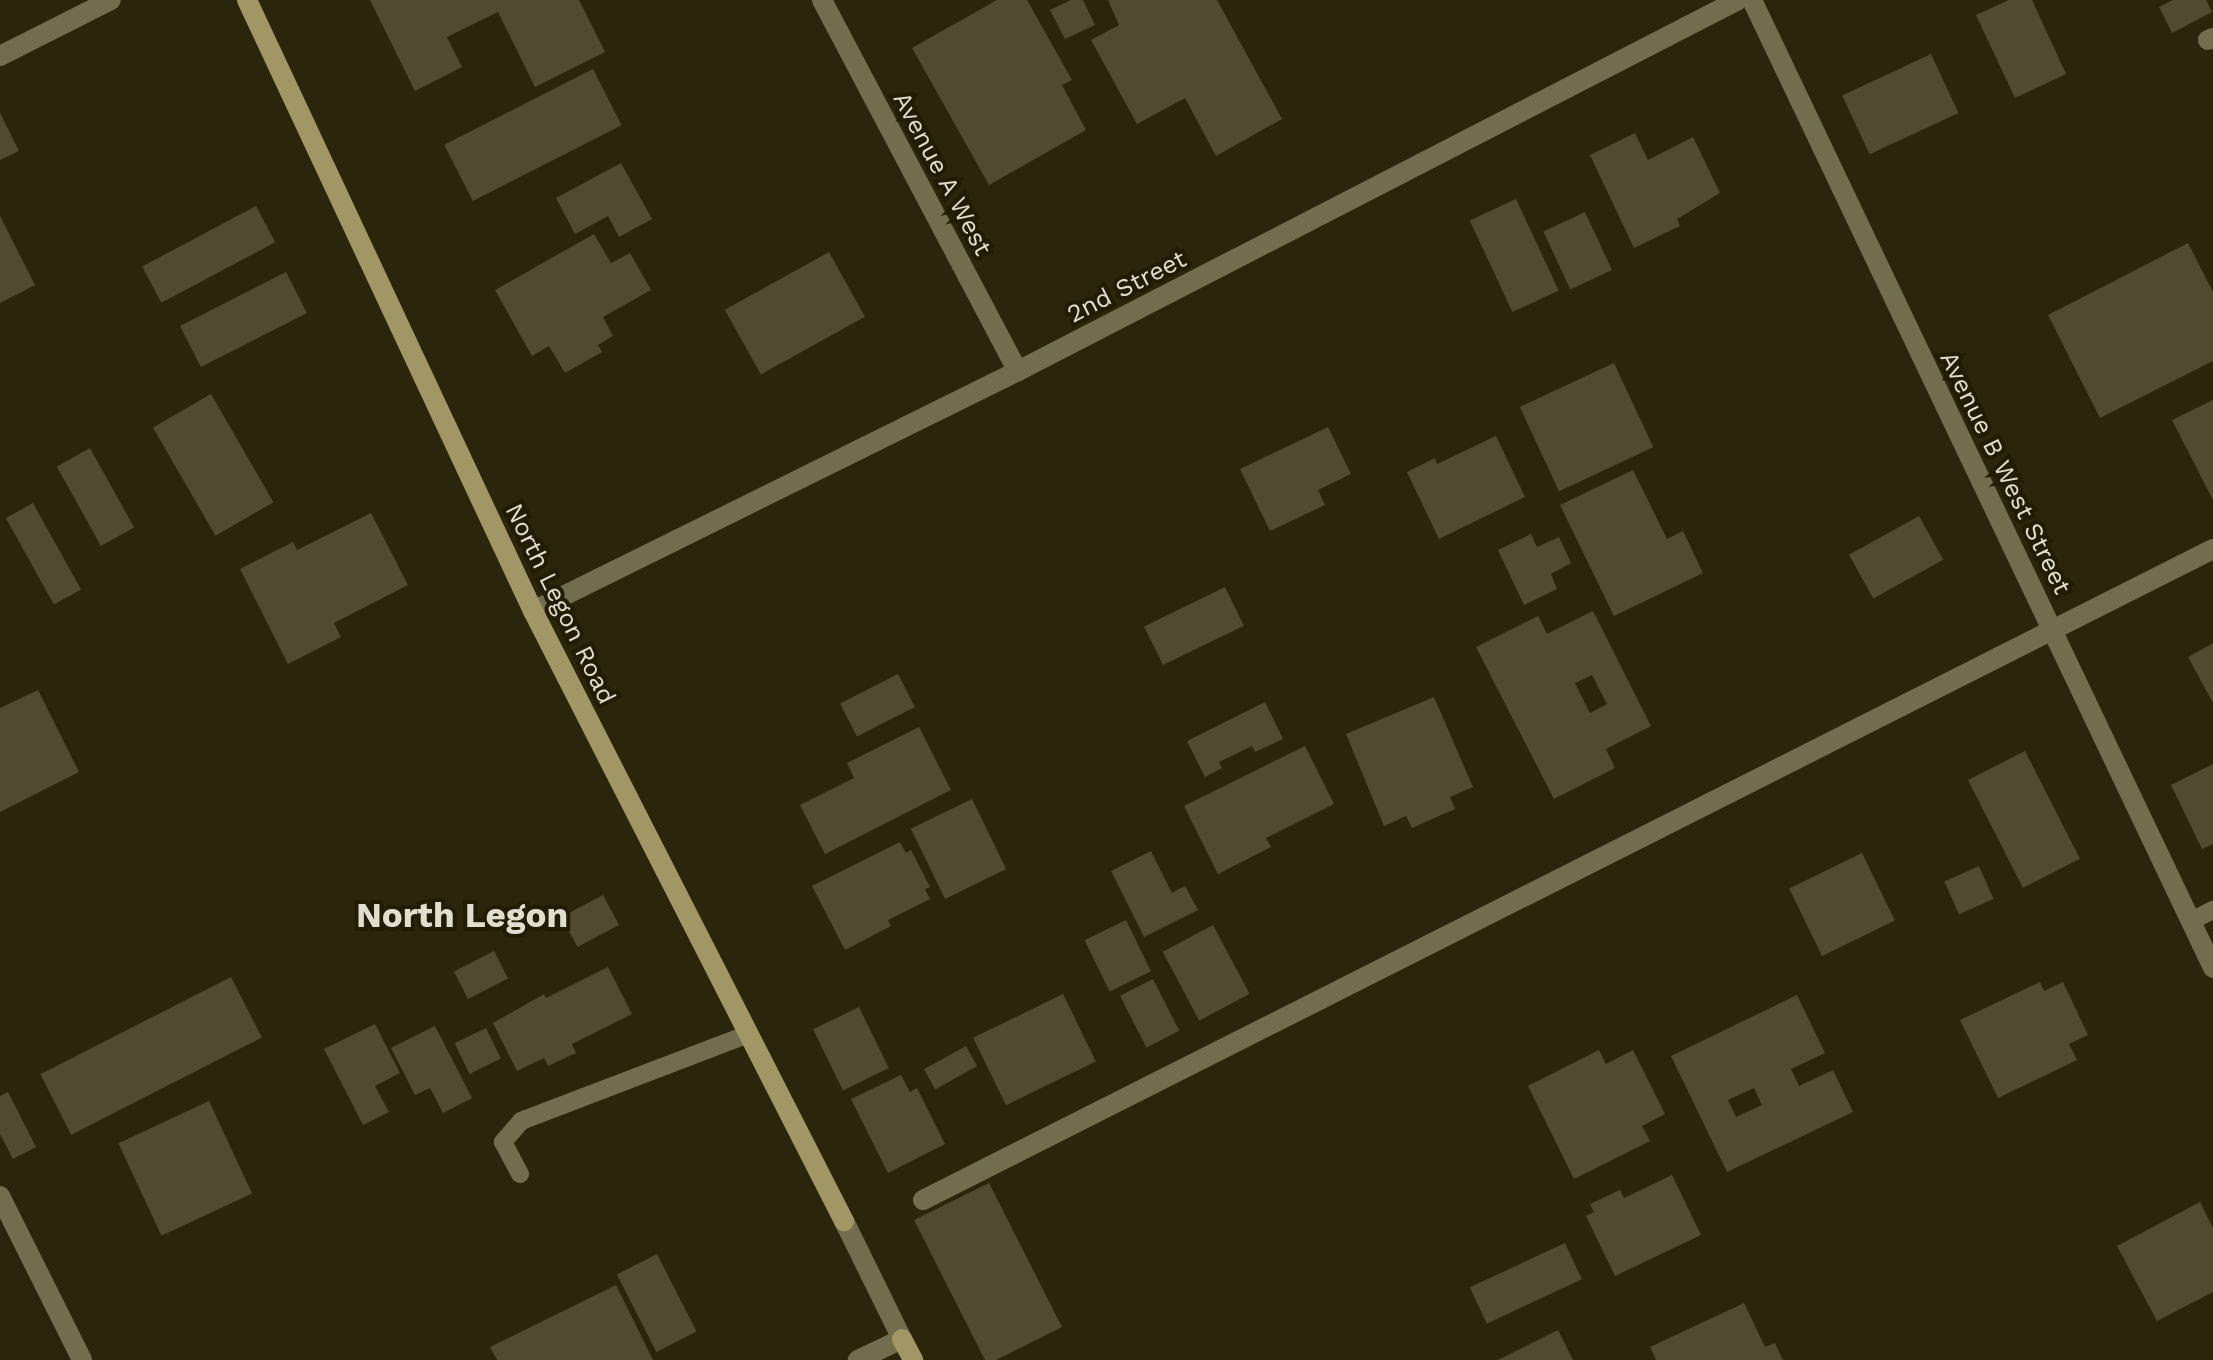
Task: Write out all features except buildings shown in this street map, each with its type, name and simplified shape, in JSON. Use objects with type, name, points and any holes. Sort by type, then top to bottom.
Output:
[{"type":"street","points":[[0,56],[111,0]]},
{"type":"street","name":"North Legon Road","points":[[247,0],[533,611],[902,1338]]},
{"type":"street","name":"Avenue A West","points":[[822,0],[1018,372]]},
{"type":"street","name":"2nd Street","points":[[533,611],[1018,372],[1738,0]]},
{"type":"street","name":"Avenue B West Street","points":[[1752,0],[2213,968]]},
{"type":"street","points":[[923,1200],[2051,628],[2213,550]]},
{"type":"street","points":[[0,1196],[82,1360]]},
{"type":"street","points":[[858,1360],[902,1338],[912,1360]]},
{"type":"lane","points":[[2190,921],[2213,910]]},
{"type":"lane","points":[[520,1174],[504,1142],[521,1121],[749,1034]]},
{"type":"district","name":"North Legon","points":[[462,915]]}]
